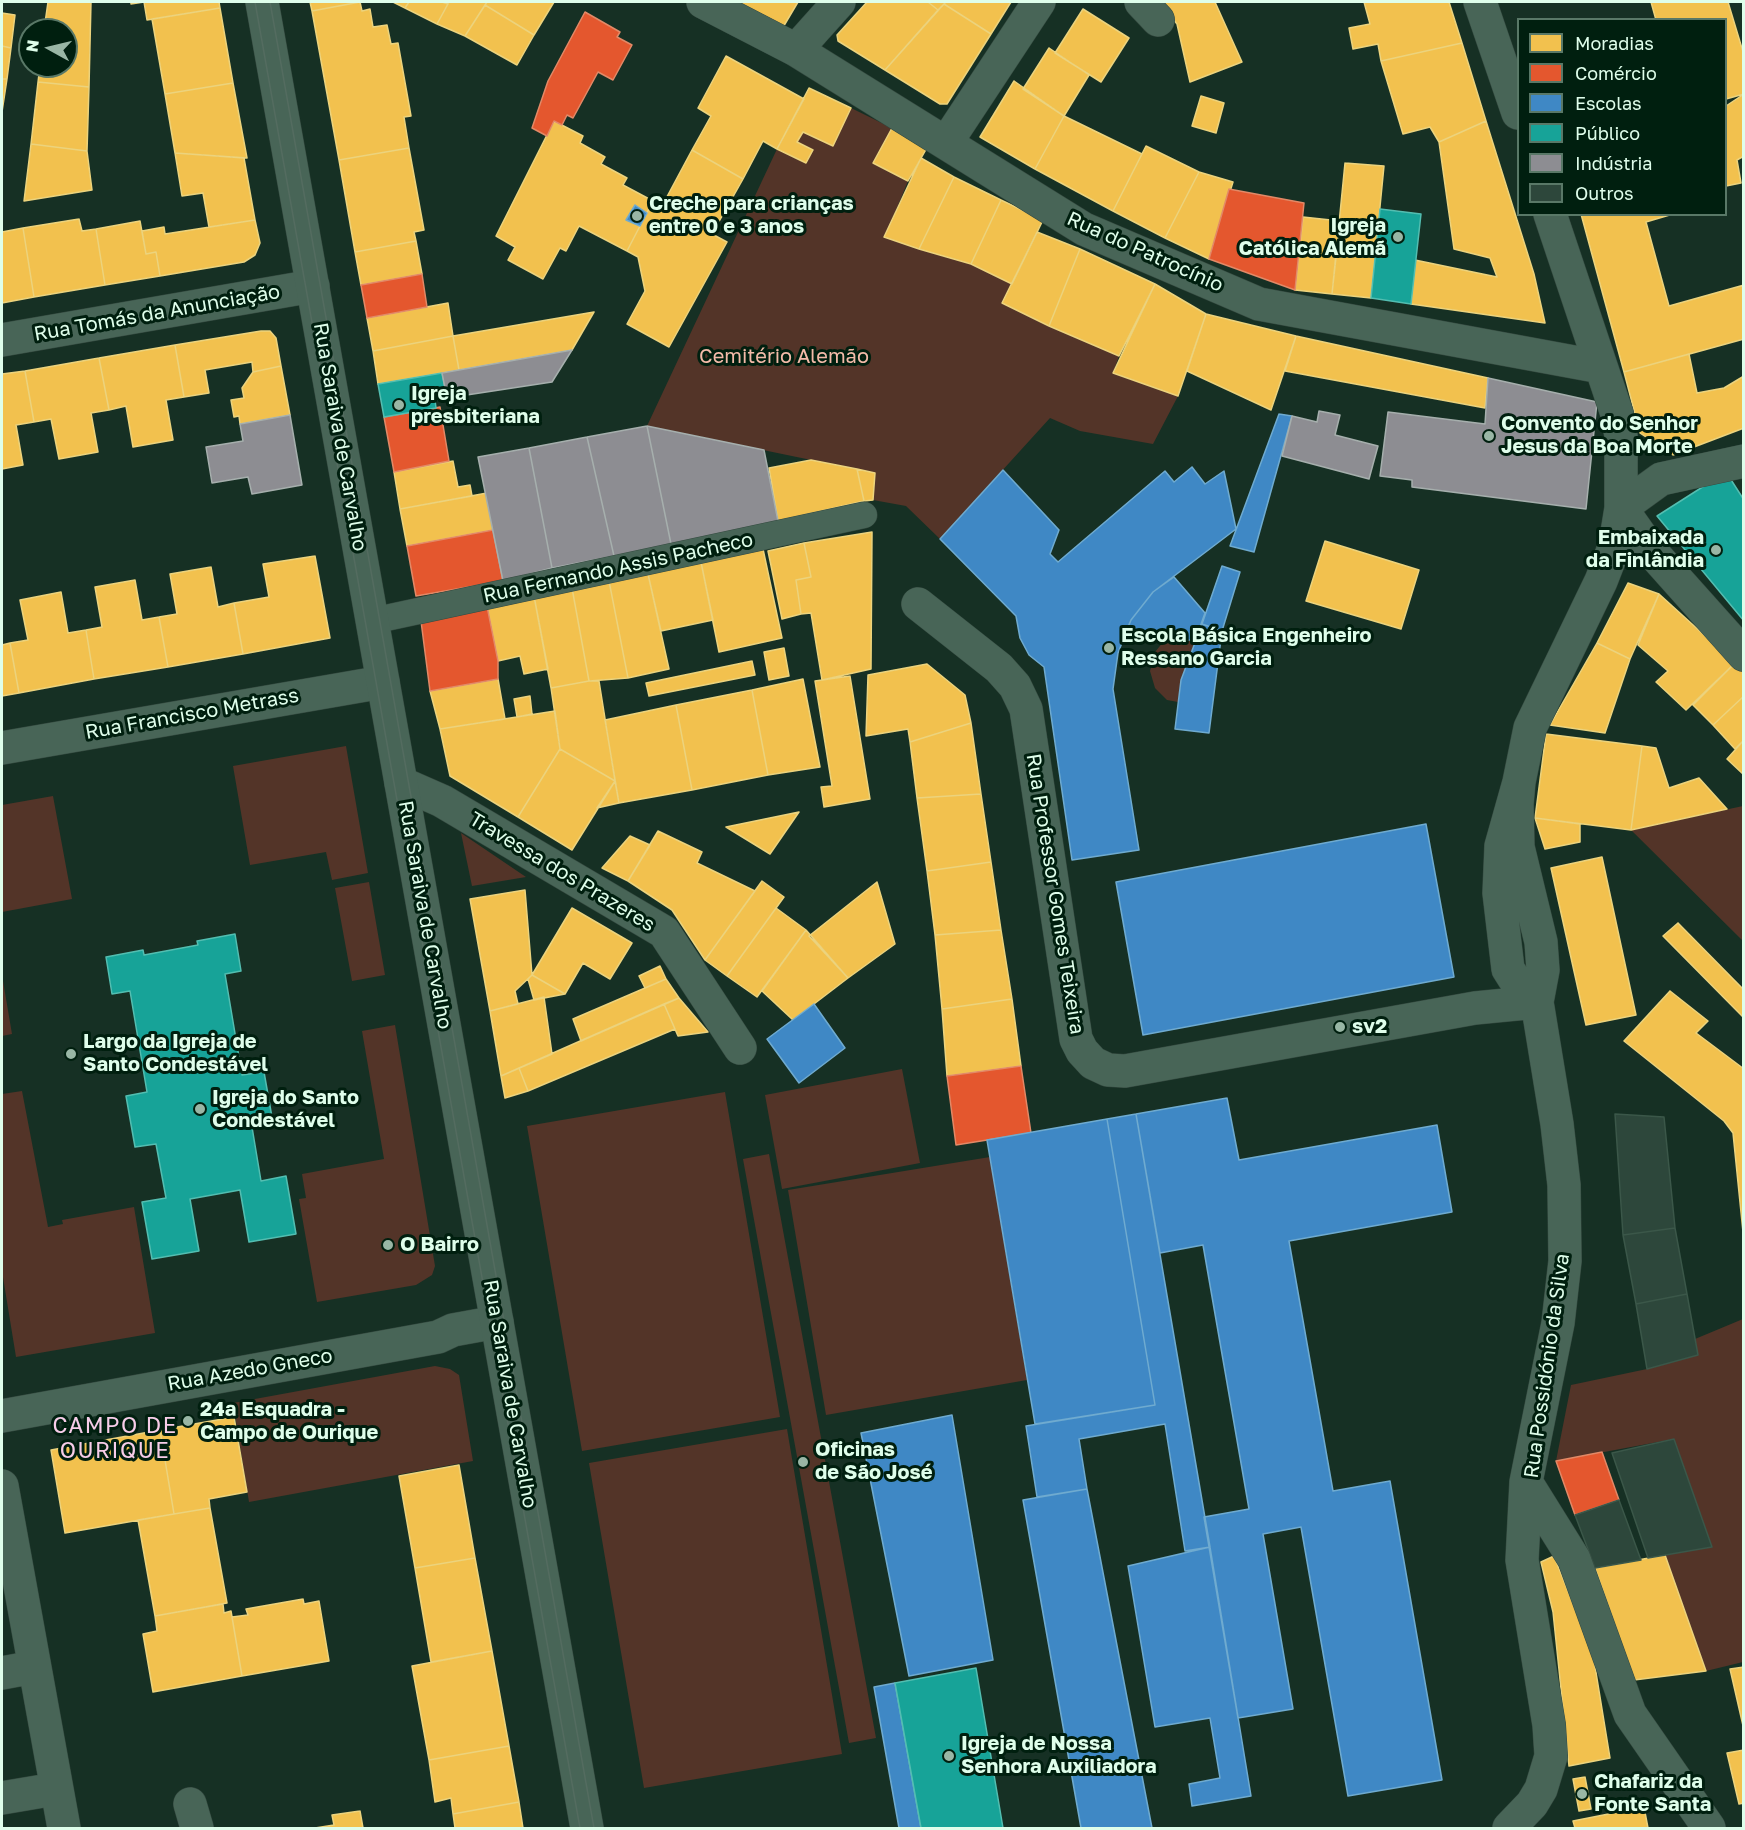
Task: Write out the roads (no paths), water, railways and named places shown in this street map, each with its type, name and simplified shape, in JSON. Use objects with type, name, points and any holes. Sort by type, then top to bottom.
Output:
[{"type":"street","name":"Rua Saraiva de Carvalho","points":[[262,2],[587,1828]]},
{"type":"street","name":"Rua do Patrocínio","points":[[703,2],[796,50],[1084,230],[1259,304],[1601,367]]},
{"type":"street","points":[[796,50],[839,2]]},
{"type":"street","points":[[946,143],[1039,2]]},
{"type":"street","points":[[1480,2],[1517,110]]},
{"type":"street","points":[[1537,1002],[1520,988],[1508,969],[1499,893],[1501,846],[1519,782],[1530,728],[1601,581],[1615,545],[1620,508],[1621,436],[1617,414],[1552,216]]},
{"type":"street","name":"Rua Tomás da Anunciação","points":[[2,340],[313,286]]},
{"type":"street","points":[[1620,508],[1661,479],[1743,461]]},
{"type":"street","points":[[1620,508],[1652,552],[1743,655]]},
{"type":"street","name":"Rua Fernando Assis Pacheco","points":[[372,621],[864,515]]},
{"type":"street","name":"Rua Professor Gomes Teixeira","points":[[918,604],[999,668],[1015,686],[1026,709],[1076,1039],[1092,1063],[1108,1070],[1125,1071],[1475,1008],[1537,1002]]},
{"type":"street","name":"Rua Francisco Metrass","points":[[2,748],[383,682]]},
{"type":"street","name":"Travessa dos Prazeres","points":[[401,783],[442,801],[664,932],[740,1048]]},
{"type":"street","name":"Rua Possidónio da Silva","points":[[1537,1002],[1563,1175],[1565,1261],[1549,1374],[1526,1482],[1575,1559],[1622,1697],[1630,1714],[1709,1828]]},
{"type":"street","name":"Rua Azedo Gneco","points":[[2,1416],[438,1337],[453,1330],[497,1322]]},
{"type":"street","points":[[1509,1828],[1532,1804],[1541,1789],[1551,1756],[1550,1725],[1522,1560],[1526,1482]]},
{"type":"street","points":[[2,1486],[64,1828]]},
{"type":"street","points":[[2,1673],[34,1667]]},
{"type":"street","points":[[2,1798],[56,1789]]},
{"type":"tram line","points":[[255,2],[580,1828]]},
{"type":"tram line","points":[[270,2],[594,1828]]},
{"type":"place","name":"Creche para crianças entre 0 e 3 anos","points":[[637,216]]},
{"type":"place","name":"Igreja Católica Alemã","points":[[1398,237]]},
{"type":"place","name":"Igreja presbiteriana","points":[[399,405]]},
{"type":"place","name":"Convento do Senhor Jesus da Boa Morte","points":[[1489,436]]},
{"type":"place","name":"Embaixada da Finlândia","points":[[1716,550]]},
{"type":"place","name":"Escola Básica Engenheiro Ressano Garcia","points":[[1109,648]]},
{"type":"place","name":"sv2","points":[[1340,1027]]},
{"type":"place","name":"Largo da Igreja de Santo Condestável","points":[[71,1054]]},
{"type":"place","name":"Igreja do Santo Condestável","points":[[200,1109]]},
{"type":"place","name":"O Bairro","points":[[388,1245]]},
{"type":"place","name":"24ª Esquadra - Campo de Ourique","points":[[188,1421]]},
{"type":"place","name":"Oficinas de São José","points":[[803,1462]]},
{"type":"place","name":"Igreja de Nossa Senhora Auxiliadora","points":[[949,1756]]},
{"type":"place","name":"Chafariz da Fonte Santa","points":[[1582,1794]]},
{"type":"district","name":"CAMPO DE OURIQUE","points":[[115,1438]]},
{"type":"park label","name":"Cemitério Alemão","points":[[784,357]]}]
